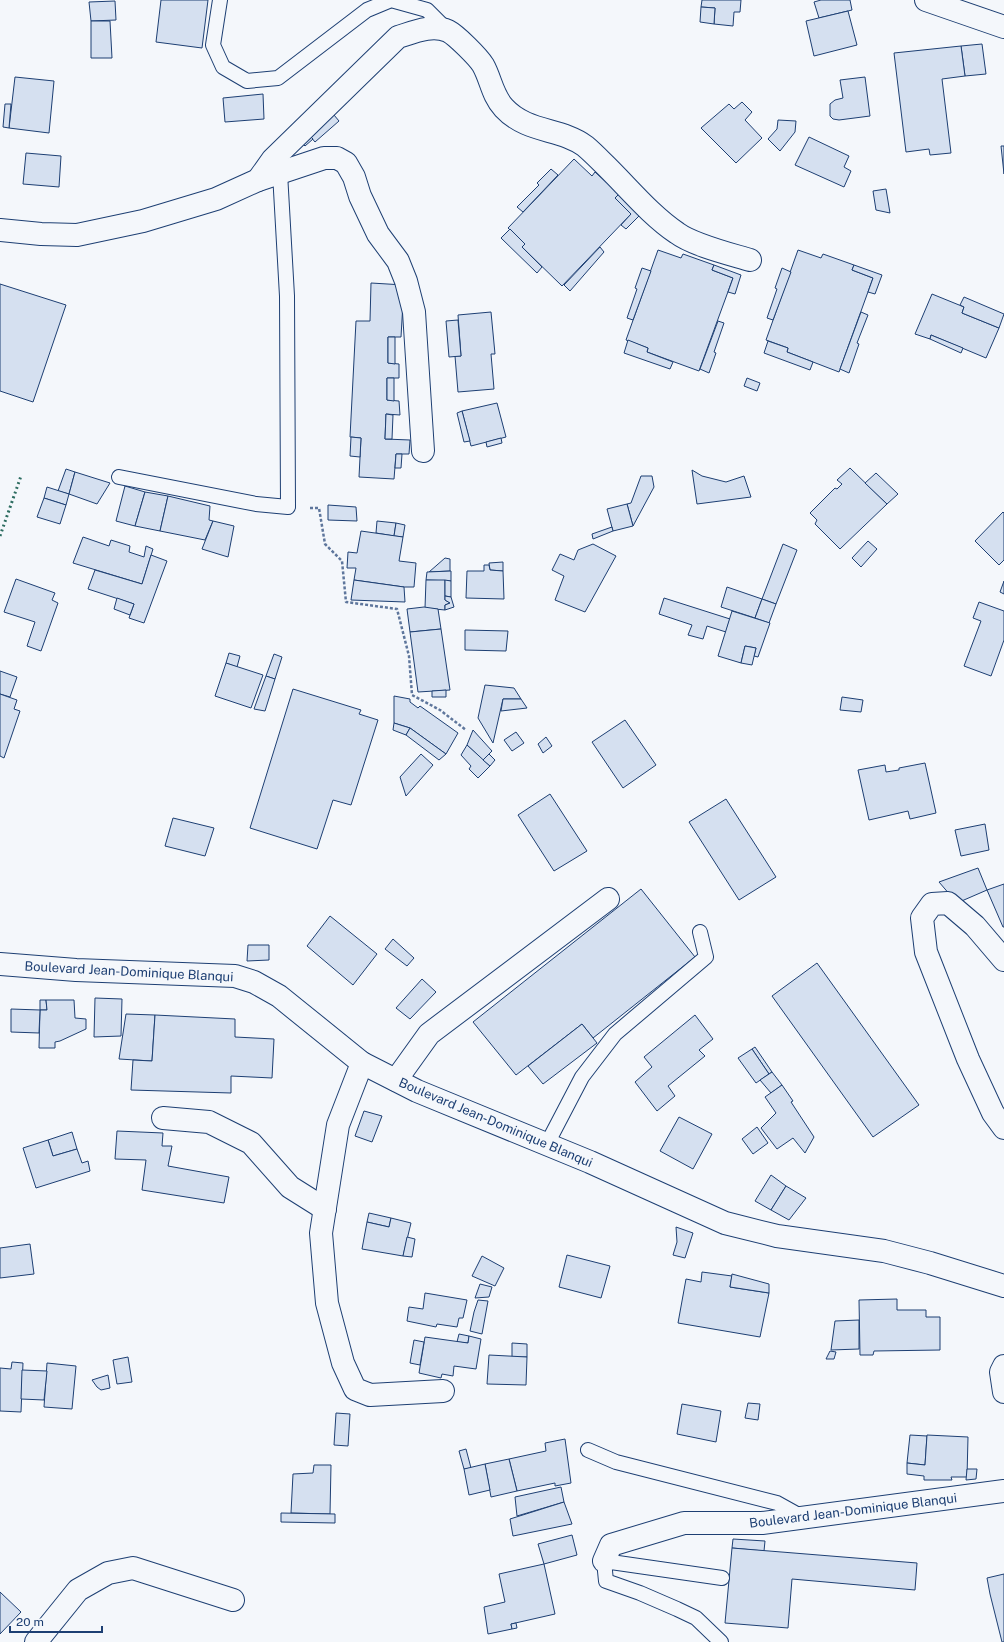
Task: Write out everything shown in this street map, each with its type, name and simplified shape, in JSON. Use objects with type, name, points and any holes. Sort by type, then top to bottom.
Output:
[{"type":"street","points":[[926,0],[1004,27]]},
{"type":"street","points":[[258,180],[273,159],[398,37],[424,29],[438,29],[448,31],[461,41],[482,64],[493,91],[501,104],[520,121],[569,138],[584,145],[647,208],[677,234],[703,246],[750,260]]},
{"type":"street","points":[[0,230],[41,234],[77,235],[105,230],[143,221],[216,199],[258,180],[324,158],[337,158],[346,163],[354,177],[360,196],[378,234],[398,261],[406,281],[414,312],[423,451]]},
{"type":"street","points":[[396,1080],[429,1034],[608,899]]},
{"type":"street","points":[[1004,960],[975,926],[948,903],[932,904],[922,918],[926,952],[968,1060],[993,1113],[1004,1128]]},
{"type":"street","name":"Boulevard Jean-Dominique Blanqui","points":[[0,964],[76,970],[235,976],[254,982],[279,996],[362,1063],[416,1091],[590,1162],[725,1223],[777,1236],[884,1251],[930,1262],[1004,1286]]},
{"type":"street","points":[[362,1063],[338,1125],[321,1234],[327,1303],[343,1363],[355,1389],[370,1394],[443,1391]]},
{"type":"street","points":[[163,1118],[209,1122],[251,1143],[290,1187],[325,1209]]},
{"type":"street","points":[[1004,1366],[1001,1372],[1004,1392]]},
{"type":"street","name":"Boulevard Jean-Dominique Blanqui","points":[[604,1561],[611,1546],[684,1523],[762,1523],[1004,1491]]},
{"type":"street","points":[[36,1642],[78,1590],[108,1573],[133,1568],[233,1600]]},
{"type":"lane","points":[[220,0],[213,45],[223,67],[248,81],[278,78],[367,10],[391,0],[427,10],[448,31]]},
{"type":"lane","points":[[119,477],[256,504],[288,507],[287,296],[280,173]]},
{"type":"lane","points":[[547,1144],[582,1078],[615,1034],[706,957],[700,932]]},
{"type":"lane","points":[[588,1450],[616,1462],[777,1503],[804,1518]]},
{"type":"lane","points":[[721,1642],[696,1618],[640,1593],[606,1581],[604,1561],[722,1578]]},
{"type":"path","points":[[288,507],[319,508],[325,544],[342,561],[346,602],[397,609],[409,656],[412,695],[440,710],[466,730]]},
{"type":"building","points":[[161,0],[208,0],[202,48],[156,42]]},
{"type":"building","points":[[702,0],[741,0],[740,12],[734,12],[733,26],[714,24],[715,8],[701,7]]},
{"type":"building","points":[[821,0],[850,0],[852,10],[819,18],[814,2]]},
{"type":"building","points":[[115,1],[116,20],[91,21],[89,2]]},
{"type":"building","points":[[701,7],[715,8],[714,24],[700,22]]},
{"type":"building","points":[[848,11],[857,45],[814,56],[806,21]]},
{"type":"building","points":[[91,21],[110,21],[112,58],[91,58]]},
{"type":"building","points":[[982,44],[986,74],[965,76],[961,46]]},
{"type":"building","points":[[961,46],[965,76],[942,79],[951,153],[930,155],[929,149],[906,152],[894,53]]},
{"type":"building","points":[[15,77],[54,81],[49,133],[9,128]]},
{"type":"building","points":[[865,77],[870,116],[839,120],[833,119],[830,116],[830,104],[835,100],[843,98],[840,80]]},
{"type":"building","points":[[263,94],[264,119],[225,122],[223,98]]},
{"type":"building","points":[[742,102],[752,112],[745,120],[762,138],[736,163],[701,128],[729,104],[734,109]]},
{"type":"building","points":[[5,104],[11,104],[9,128],[3,127]]},
{"type":"building","points":[[334,115],[339,121],[315,142],[310,136]]},
{"type":"building","points":[[778,120],[796,121],[795,132],[780,151],[768,139],[777,129]]},
{"type":"building","points":[[310,136],[313,139],[305,146],[302,143]]},
{"type":"building","points":[[809,137],[849,156],[844,167],[851,171],[844,187],[795,165]]},
{"type":"building","points":[[1001,146],[1004,146],[1004,174]]},
{"type":"building","points":[[26,153],[61,156],[59,187],[23,184]]},
{"type":"building","points":[[574,159],[592,176],[595,172],[619,194],[615,198],[631,214],[562,286],[522,247],[525,244],[508,228]]},
{"type":"building","points":[[551,169],[558,175],[523,212],[517,207],[539,185],[537,183]]},
{"type":"building","points":[[886,189],[890,213],[876,210],[873,191]]},
{"type":"building","points":[[619,194],[640,215],[626,229],[621,225],[631,214],[615,198]]},
{"type":"building","points":[[510,229],[525,244],[522,247],[542,267],[537,273],[501,238]]},
{"type":"building","points":[[600,247],[604,252],[570,291],[564,285]]},
{"type":"building","points":[[658,250],[681,258],[683,254],[714,265],[712,270],[733,278],[699,371],[647,352],[648,348],[626,340]]},
{"type":"building","points":[[798,250],[821,258],[823,254],[854,265],[852,270],[873,278],[839,372],[787,352],[788,348],[766,340]]},
{"type":"building","points":[[714,265],[741,275],[735,294],[728,292],[733,278],[712,270]]},
{"type":"building","points":[[854,265],[882,275],[875,294],[868,292],[873,278],[852,270]]},
{"type":"building","points":[[642,268],[651,271],[633,320],[627,318],[637,289],[635,288]]},
{"type":"building","points":[[782,268],[791,272],[773,320],[767,318],[777,289],[775,288]]},
{"type":"building","points":[[371,283],[404,285],[401,337],[388,337],[388,363],[399,364],[399,378],[387,378],[387,400],[399,401],[400,415],[386,414],[385,439],[410,440],[409,454],[396,454],[394,479],[359,477],[361,438],[350,437],[356,321],[370,321]]},
{"type":"building","points":[[0,284],[66,305],[33,402],[0,391]]},
{"type":"building","points":[[932,294],[964,307],[962,313],[999,328],[986,358],[931,335],[930,339],[915,334]]},
{"type":"building","points":[[964,297],[1004,314],[999,328],[962,313],[964,307],[960,305]]},
{"type":"building","points":[[491,312],[495,354],[491,354],[494,389],[458,392],[455,356],[461,356],[458,315]]},
{"type":"building","points":[[861,312],[868,315],[857,343],[859,344],[849,373],[840,369]]},
{"type":"building","points":[[458,320],[461,356],[449,357],[446,321]]},
{"type":"building","points":[[718,321],[724,323],[714,352],[716,353],[709,373],[700,369]]},
{"type":"building","points":[[931,335],[963,348],[961,353],[930,339]]},
{"type":"building","points":[[388,337],[395,337],[395,364],[388,363]]},
{"type":"building","points":[[628,340],[648,348],[647,352],[673,362],[670,369],[624,353]]},
{"type":"building","points":[[768,341],[788,348],[787,352],[813,362],[810,370],[764,353]]},
{"type":"building","points":[[387,378],[394,378],[394,401],[387,400]]},
{"type":"building","points":[[747,378],[760,383],[757,391],[744,386]]},
{"type":"building","points":[[497,403],[506,437],[471,446],[462,411]]},
{"type":"building","points":[[462,411],[470,441],[464,442],[457,413]]},
{"type":"building","points":[[386,414],[393,415],[392,439],[385,439]]},
{"type":"building","points":[[351,437],[361,438],[360,457],[350,456]]},
{"type":"building","points":[[501,438],[502,443],[487,447],[486,442]]},
{"type":"building","points":[[396,454],[402,454],[401,468],[395,468]]},
{"type":"building","points":[[850,468],[887,504],[840,549],[815,524],[817,520],[810,513],[835,488],[837,489],[842,484],[837,480]]},
{"type":"building","points":[[66,469],[75,472],[69,494],[58,491]]},
{"type":"building","points":[[692,470],[702,476],[726,482],[744,476],[751,497],[697,504]]},
{"type":"building","points":[[75,472],[110,483],[97,504],[69,494]]},
{"type":"building","points":[[876,473],[898,494],[887,504],[865,483]]},
{"type":"building","points":[[641,476],[652,476],[654,487],[633,526],[627,504],[631,503]]},
{"type":"building","points":[[125,486],[145,492],[135,526],[116,521]]},
{"type":"building","points":[[47,487],[69,494],[66,505],[44,498]]},
{"type":"building","points":[[145,492],[168,496],[160,531],[135,526]]},
{"type":"building","points":[[168,496],[210,506],[209,520],[213,521],[205,540],[160,531]]},
{"type":"building","points":[[44,498],[66,505],[60,524],[37,517]]},
{"type":"building","points":[[627,504],[633,526],[613,531],[607,509]]},
{"type":"building","points":[[328,505],[356,507],[357,521],[328,520]]},
{"type":"building","points":[[1003,512],[1004,560],[999,565],[975,541]]},
{"type":"building","points":[[213,521],[234,526],[228,557],[202,549]]},
{"type":"building","points":[[377,521],[396,523],[394,536],[376,533]]},
{"type":"building","points":[[396,523],[405,525],[403,537],[394,536]]},
{"type":"building","points":[[612,527],[613,531],[593,539],[592,534]]},
{"type":"building","points":[[361,531],[403,537],[399,561],[416,563],[414,587],[354,580],[356,568],[347,568],[348,552],[357,553]]},
{"type":"building","points":[[83,537],[109,546],[111,540],[130,546],[129,552],[144,557],[146,546],[153,549],[142,584],[73,563]]},
{"type":"building","points":[[868,541],[877,549],[861,567],[852,558]]},
{"type":"building","points":[[593,544],[616,556],[585,612],[555,600],[564,576],[552,570],[560,554],[574,560],[578,550]]},
{"type":"building","points":[[783,544],[797,550],[776,604],[762,599]]},
{"type":"building","points":[[151,555],[167,561],[144,623],[129,618],[134,604],[88,589],[95,570],[142,584]]},
{"type":"building","points":[[445,558],[450,559],[450,571],[429,572]]},
{"type":"building","points":[[503,562],[503,571],[490,570],[489,563]]},
{"type":"building","points":[[484,565],[489,565],[490,570],[503,571],[504,599],[466,598],[467,571],[484,571]]},
{"type":"building","points":[[451,571],[451,581],[426,580],[427,572]]},
{"type":"building","points":[[16,579],[55,593],[52,600],[58,603],[41,651],[27,646],[35,622],[4,612]]},
{"type":"building","points":[[354,580],[404,587],[405,602],[351,600]]},
{"type":"building","points":[[426,580],[445,580],[445,600],[450,603],[445,605],[445,610],[425,608]]},
{"type":"building","points":[[445,580],[451,581],[451,597],[445,596]]},
{"type":"building","points":[[1004,581],[1004,594],[1000,592]]},
{"type":"building","points":[[727,587],[762,599],[755,618],[721,607]]},
{"type":"building","points":[[445,596],[451,597],[454,607],[445,610],[445,605],[450,603],[445,600]]},
{"type":"building","points":[[117,598],[134,604],[130,615],[114,609]]},
{"type":"building","points":[[664,598],[730,619],[726,632],[707,626],[703,639],[688,635],[692,625],[659,614]]},
{"type":"building","points":[[762,599],[776,604],[769,623],[755,618]]},
{"type":"building","points":[[979,602],[1004,611],[1004,640],[991,676],[964,666],[981,621],[973,618]]},
{"type":"building","points":[[424,607],[438,609],[441,629],[410,632],[407,609]]},
{"type":"building","points":[[732,611],[770,623],[758,657],[754,656],[756,648],[745,646],[741,663],[718,656]]},
{"type":"building","points":[[441,629],[450,690],[418,692],[410,632]]},
{"type":"building","points":[[465,630],[508,631],[506,651],[465,650]]},
{"type":"building","points":[[745,646],[756,648],[752,665],[741,663]]},
{"type":"building","points":[[229,653],[240,656],[237,667],[226,663]]},
{"type":"building","points":[[274,654],[282,657],[275,679],[266,676]]},
{"type":"building","points":[[226,663],[263,675],[251,708],[215,696]]},
{"type":"building","points":[[0,671],[17,677],[10,697],[0,694]]},
{"type":"building","points":[[266,676],[275,679],[265,711],[254,709]]},
{"type":"building","points":[[485,685],[514,688],[521,699],[503,699],[493,743],[478,718]]},
{"type":"building","points":[[293,689],[361,710],[359,714],[378,720],[351,805],[333,800],[317,849],[250,828]]},
{"type":"building","points":[[446,690],[446,697],[432,697],[432,691]]},
{"type":"building","points":[[0,694],[17,700],[14,709],[20,711],[4,758],[0,756]]},
{"type":"building","points":[[394,696],[410,699],[410,702],[418,708],[420,706],[458,733],[446,754],[410,728],[394,723]]},
{"type":"building","points":[[842,697],[863,700],[861,712],[840,710]]},
{"type":"building","points":[[503,699],[521,699],[527,708],[501,711]]},
{"type":"building","points":[[625,720],[656,765],[623,788],[592,742]]},
{"type":"building","points":[[394,723],[410,728],[406,735],[393,730]]},
{"type":"building","points":[[410,728],[446,754],[439,760],[406,735]]},
{"type":"building","points":[[473,730],[492,751],[483,760],[467,745]]},
{"type":"building","points":[[516,732],[524,743],[512,751],[504,740]]},
{"type":"building","points":[[546,737],[552,746],[543,753],[538,744]]},
{"type":"building","points":[[467,745],[490,766],[478,778],[469,769],[471,766],[461,755]]},
{"type":"building","points":[[421,754],[433,765],[406,796],[400,777]]},
{"type":"building","points":[[489,754],[495,760],[490,766],[483,760]]},
{"type":"building","points":[[925,763],[936,813],[910,819],[908,811],[869,820],[858,770],[885,765],[886,772]]},
{"type":"building","points":[[550,794],[587,851],[554,871],[518,815]]},
{"type":"building","points":[[726,799],[776,877],[739,900],[689,822]]},
{"type":"building","points":[[173,818],[214,828],[205,856],[165,846]]},
{"type":"building","points":[[985,824],[989,850],[961,856],[955,830]]},
{"type":"building","points":[[978,868],[987,890],[957,903],[939,882]]},
{"type":"building","points":[[1004,884],[1004,927],[1003,927],[987,890]]},
{"type":"building","points":[[641,889],[695,957],[593,1038],[582,1024],[516,1075],[473,1022]]},
{"type":"building","points":[[330,916],[377,954],[353,985],[307,946]]},
{"type":"building","points":[[393,939],[414,958],[407,966],[385,949]]},
{"type":"building","points":[[248,945],[269,945],[269,960],[247,961]]},
{"type":"building","points":[[817,963],[919,1105],[873,1137],[772,996]]},
{"type":"building","points":[[422,979],[436,992],[410,1019],[396,1008]]},
{"type":"building","points":[[95,998],[122,999],[121,1036],[94,1037]]},
{"type":"building","points":[[40,1000],[46,1000],[47,1010],[40,1010]]},
{"type":"building","points":[[46,1000],[74,1000],[75,1018],[86,1019],[86,1029],[55,1042],[55,1048],[39,1048],[40,1010],[47,1010]]},
{"type":"building","points":[[11,1009],[40,1010],[39,1033],[11,1032]]},
{"type":"building","points":[[126,1014],[155,1015],[152,1061],[119,1059]]},
{"type":"building","points":[[155,1015],[235,1019],[235,1037],[274,1039],[272,1078],[231,1076],[231,1093],[131,1090],[133,1060],[152,1061]]},
{"type":"building","points":[[695,1015],[713,1039],[699,1050],[705,1056],[668,1086],[675,1096],[657,1111],[635,1082],[652,1067],[644,1057]]},
{"type":"building","points":[[582,1024],[597,1043],[543,1084],[528,1066]]},
{"type":"building","points":[[755,1047],[772,1072],[769,1074],[752,1049]]},
{"type":"building","points":[[752,1049],[769,1074],[756,1083],[738,1058]]},
{"type":"building","points":[[772,1072],[782,1085],[771,1093],[760,1080]]},
{"type":"building","points":[[782,1085],[793,1101],[791,1102],[814,1137],[805,1153],[793,1138],[777,1149],[761,1128],[776,1113],[765,1097]]},
{"type":"building","points":[[364,1111],[382,1116],[372,1142],[355,1136]]},
{"type":"building","points":[[679,1117],[712,1134],[693,1169],[660,1151]]},
{"type":"building","points":[[757,1127],[768,1143],[753,1154],[742,1139]]},
{"type":"building","points":[[117,1131],[163,1133],[162,1146],[172,1146],[168,1166],[229,1177],[224,1203],[142,1190],[146,1160],[115,1159]]},
{"type":"building","points":[[72,1132],[77,1149],[53,1156],[48,1140]]},
{"type":"building","points":[[48,1140],[53,1156],[77,1149],[82,1163],[88,1161],[90,1171],[36,1188],[23,1148]]},
{"type":"building","points":[[771,1175],[786,1186],[771,1210],[755,1201]]},
{"type":"building","points":[[786,1186],[806,1198],[789,1220],[771,1210]]},
{"type":"building","points":[[369,1213],[391,1218],[389,1227],[367,1222]]},
{"type":"building","points":[[391,1218],[411,1223],[403,1256],[362,1249],[367,1222],[389,1227]]},
{"type":"building","points":[[676,1227],[693,1233],[685,1258],[673,1255],[677,1242]]},
{"type":"building","points":[[407,1237],[415,1239],[412,1257],[403,1256]]},
{"type":"building","points":[[30,1244],[34,1274],[0,1278],[0,1248]]},
{"type":"building","points":[[567,1255],[610,1266],[601,1298],[559,1287]]},
{"type":"building","points":[[482,1256],[504,1268],[495,1286],[472,1276]]},
{"type":"building","points":[[702,1272],[732,1276],[730,1287],[769,1293],[760,1337],[678,1323],[686,1279],[701,1282]]},
{"type":"building","points":[[732,1274],[769,1284],[769,1293],[730,1287]]},
{"type":"building","points":[[480,1284],[492,1287],[489,1297],[475,1298]]},
{"type":"building","points":[[425,1293],[467,1300],[463,1318],[459,1318],[457,1327],[437,1324],[436,1327],[407,1321],[409,1307],[423,1309]]},
{"type":"building","points":[[897,1299],[897,1310],[926,1310],[926,1317],[940,1317],[940,1350],[874,1351],[873,1355],[860,1355],[859,1300]]},
{"type":"building","points":[[478,1300],[488,1301],[482,1334],[470,1331]]},
{"type":"building","points":[[859,1320],[859,1349],[831,1350],[835,1321]]},
{"type":"building","points":[[459,1334],[469,1336],[468,1343],[457,1342]]},
{"type":"building","points":[[469,1336],[481,1339],[476,1369],[454,1366],[453,1376],[442,1374],[441,1378],[419,1373],[425,1337],[468,1343]]},
{"type":"building","points":[[414,1340],[424,1342],[420,1365],[410,1363]]},
{"type":"building","points":[[512,1343],[527,1344],[527,1357],[512,1357]]},
{"type":"building","points":[[830,1351],[836,1352],[834,1359],[826,1359]]},
{"type":"building","points":[[489,1355],[527,1357],[526,1385],[487,1384]]},
{"type":"building","points":[[128,1357],[132,1382],[117,1384],[113,1360]]},
{"type":"building","points":[[12,1362],[23,1363],[21,1412],[0,1411],[0,1368],[11,1369]]},
{"type":"building","points":[[47,1363],[76,1366],[72,1409],[44,1407]]},
{"type":"building","points":[[22,1370],[47,1371],[44,1400],[21,1399]]},
{"type":"building","points":[[108,1375],[110,1388],[101,1390],[92,1380]]},
{"type":"building","points":[[748,1403],[760,1404],[758,1420],[745,1418]]},
{"type":"building","points":[[682,1404],[721,1411],[716,1442],[677,1434]]},
{"type":"building","points":[[336,1413],[350,1414],[348,1446],[334,1445]]},
{"type":"building","points":[[910,1435],[927,1436],[925,1465],[907,1463]]},
{"type":"building","points":[[927,1435],[968,1437],[967,1477],[951,1477],[952,1480],[924,1480],[924,1476],[907,1474],[907,1463],[925,1465]]},
{"type":"building","points":[[565,1439],[571,1483],[555,1486],[555,1483],[517,1491],[509,1459],[546,1451],[545,1443]]},
{"type":"building","points":[[466,1449],[471,1468],[464,1469],[459,1451]]},
{"type":"building","points":[[509,1459],[517,1491],[491,1497],[485,1464]]},
{"type":"building","points":[[485,1464],[490,1490],[469,1495],[464,1469]]},
{"type":"building","points":[[314,1465],[331,1465],[330,1514],[291,1513],[293,1474],[313,1473]]},
{"type":"building","points":[[967,1469],[977,1469],[976,1479],[966,1480]]},
{"type":"building","points":[[561,1487],[564,1502],[517,1516],[515,1497]]},
{"type":"building","points":[[564,1502],[572,1524],[513,1536],[510,1519]]},
{"type":"building","points":[[281,1513],[335,1514],[335,1523],[281,1522]]},
{"type":"building","points":[[572,1535],[577,1555],[544,1564],[538,1544]]},
{"type":"building","points":[[733,1539],[765,1541],[764,1551],[732,1548]]},
{"type":"building","points":[[732,1548],[917,1563],[915,1590],[792,1579],[788,1628],[725,1623]]},
{"type":"building","points":[[544,1564],[555,1614],[511,1624],[512,1629],[488,1634],[484,1607],[505,1602],[499,1574]]},
{"type":"building","points":[[1004,1574],[1004,1642],[1002,1642],[987,1578]]},
{"type":"building","points":[[0,1592],[21,1612],[0,1634]]},
{"type":"building","points":[[516,1623],[517,1628],[512,1629],[511,1624]]},
{"type":"hedge","points":[[0,536],[21,476]]}]
